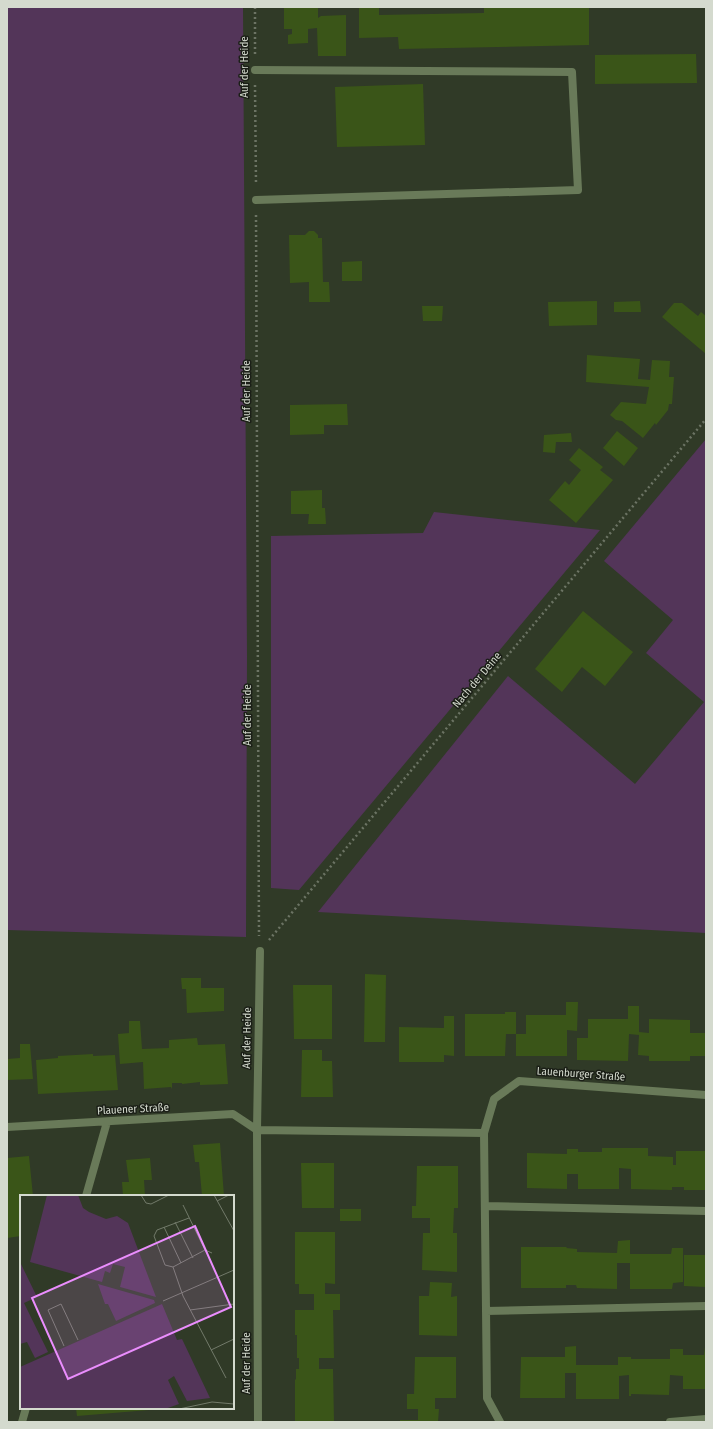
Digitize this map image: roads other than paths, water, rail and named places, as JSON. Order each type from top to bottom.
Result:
[{"type":"street","points":[[255,70],[572,72],[578,190],[256,200]]},
{"type":"street","name":"Auf der Heide","points":[[258,1422],[257,1130],[260,951]]},
{"type":"street","name":"Lauenburger Straße","points":[[500,1422],[487,1398],[484,1132],[494,1099],[519,1081],[706,1095]]},
{"type":"street","name":"Plauener Straße","points":[[7,1127],[233,1114],[257,1130]]},
{"type":"street","points":[[86,1195],[108,1122]]},
{"type":"street","points":[[257,1130],[484,1132]]},
{"type":"street","points":[[485,1206],[706,1211]]},
{"type":"street","points":[[486,1311],[706,1306]]},
{"type":"street","points":[[22,1422],[26,1409]]},
{"type":"street","points":[[670,1422],[706,1419]]}]
